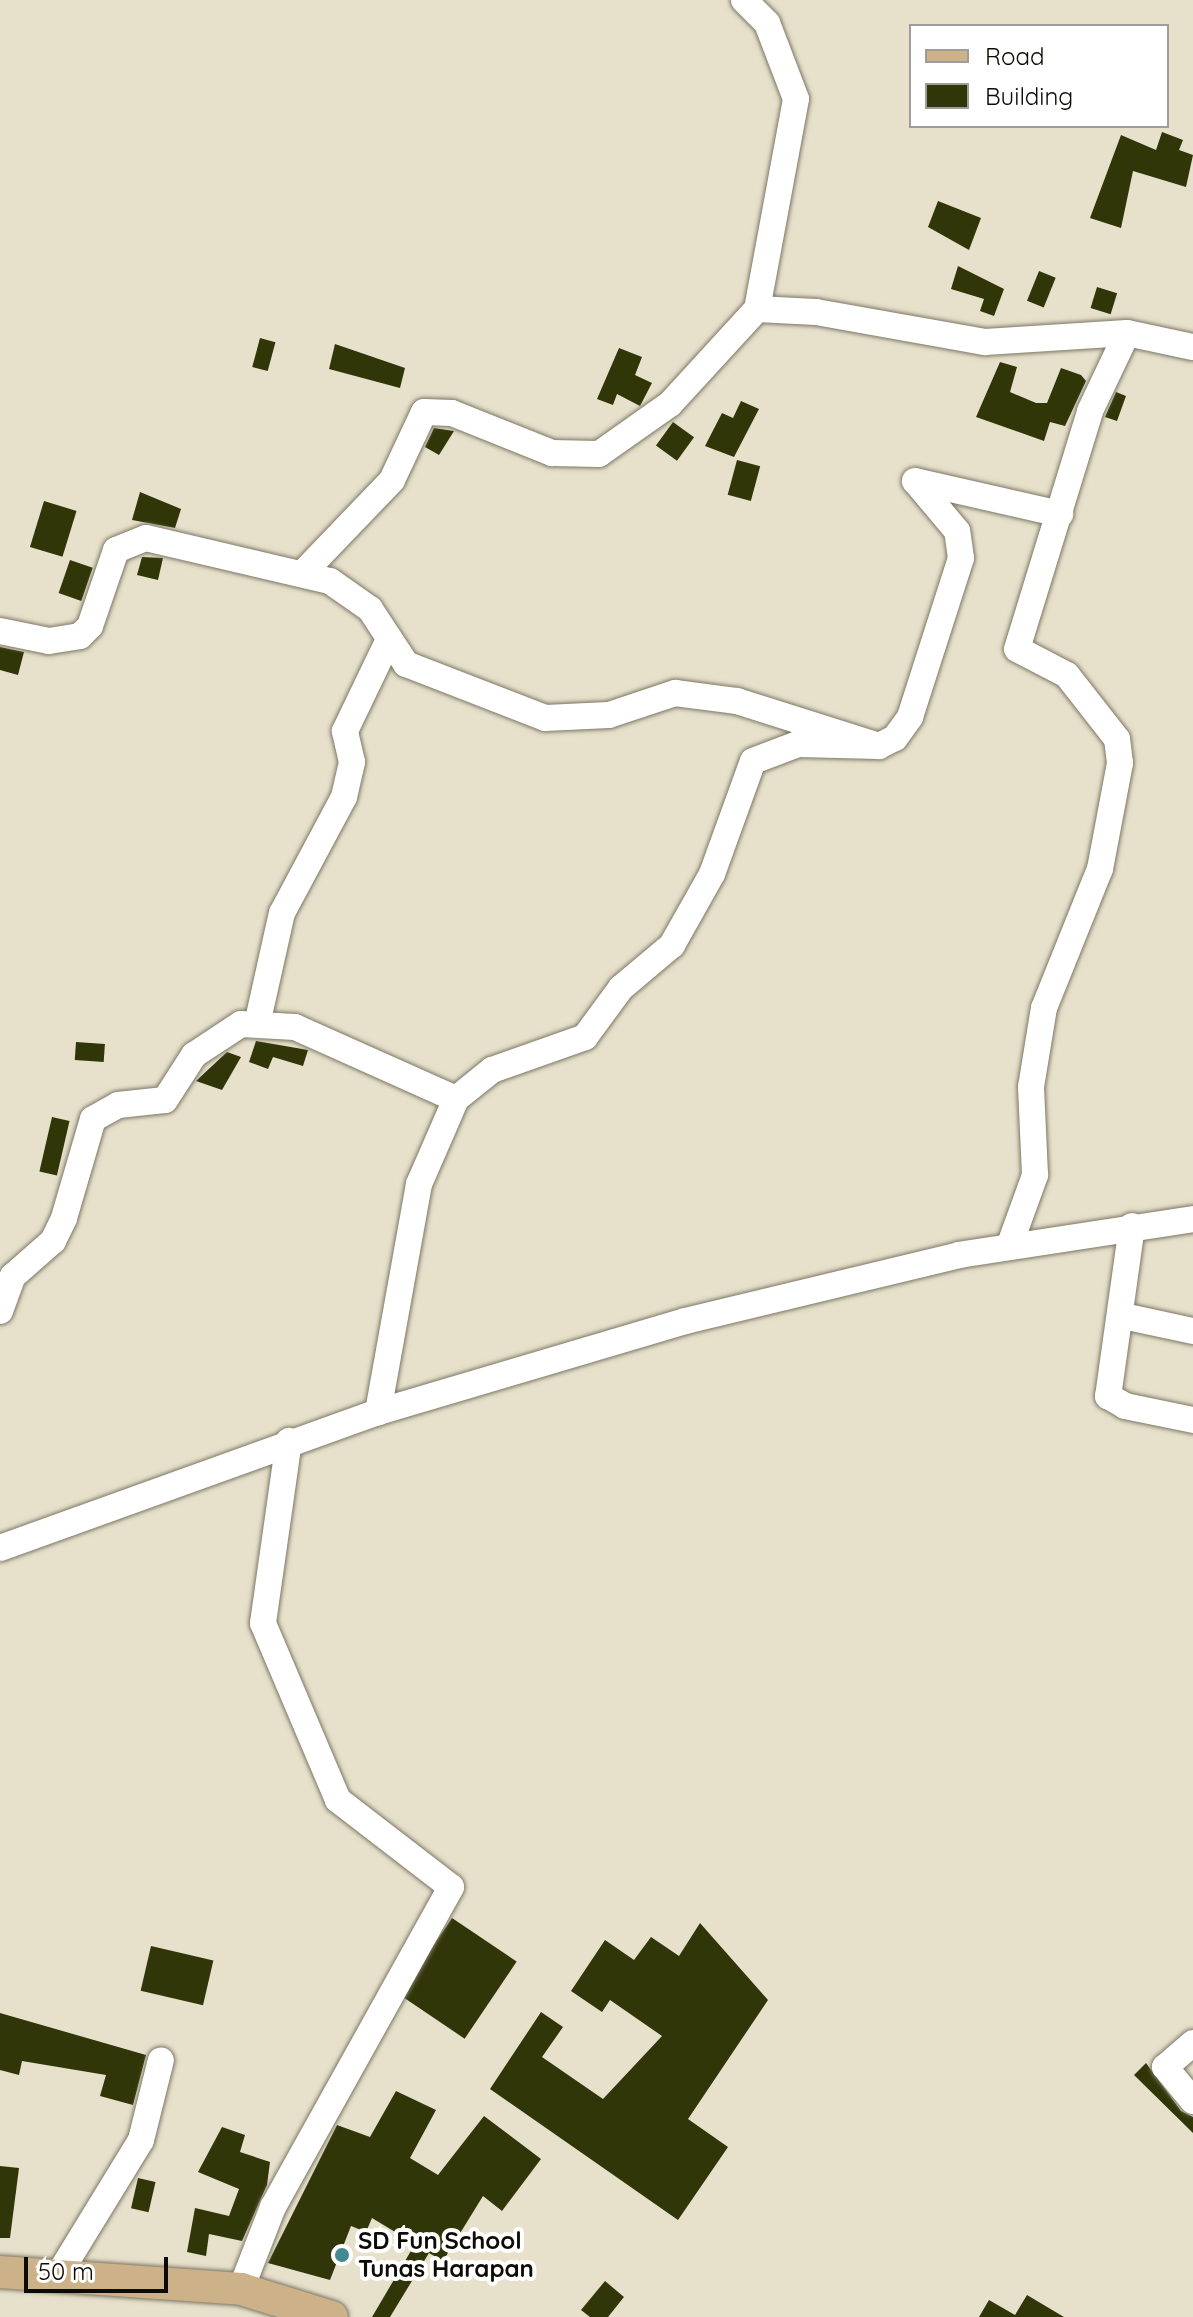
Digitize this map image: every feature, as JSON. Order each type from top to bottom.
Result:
[{"type":"main road","points":[[0,2272],[241,2289],[332,2317]]},
{"type":"street","points":[[302,574],[392,480],[424,412],[452,413],[552,453],[599,454],[670,404],[757,309],[796,99],[767,23],[744,0]]},
{"type":"street","points":[[757,309],[1014,344],[1127,333],[1193,347]]},
{"type":"street","points":[[1009,1247],[1035,1175],[1031,1087],[1044,1008],[1100,869],[1119,781],[1117,739],[1100,715],[1067,675],[1017,649],[1090,411],[1127,333]]},
{"type":"street","points":[[378,1412],[419,1184],[456,1099],[492,1070],[585,1037],[621,988],[672,945],[712,874],[745,774],[759,756],[798,744],[879,746],[910,717],[961,558],[957,531],[915,481],[1060,514]]},
{"type":"street","points":[[0,631],[49,641],[80,636],[90,626],[116,550],[146,538],[330,581],[370,609],[389,639],[418,671],[545,718],[609,715],[675,693],[737,701],[879,746]]},
{"type":"street","points":[[258,1020],[282,913],[344,797],[352,762],[345,731],[389,639]]},
{"type":"street","points":[[0,1311],[13,1276],[53,1241],[64,1218],[93,1119],[118,1105],[165,1100],[202,1048],[258,1020],[366,1054],[456,1099]]},
{"type":"street","points":[[0,1548],[289,1441],[378,1412],[756,1302],[1009,1247],[1193,1219]]},
{"type":"street","points":[[1132,1226],[1111,1402],[1193,1420]]},
{"type":"street","points":[[1123,1316],[1193,1331]]},
{"type":"street","points":[[241,2289],[273,2207],[451,1887],[338,1800],[263,1623],[289,1441]]},
{"type":"street","points":[[1193,2043],[1165,2067],[1193,2101]]},
{"type":"street","points":[[59,2274],[141,2140],[161,2060]]},
{"type":"building","points":[[1162,132],[1183,140],[1179,150],[1193,155],[1186,187],[1133,171],[1121,228],[1090,218],[1121,135],[1156,150]]},
{"type":"building","points":[[938,201],[981,218],[969,250],[928,227]]},
{"type":"building","points":[[958,266],[1004,289],[994,316],[980,311],[984,299],[951,289]]},
{"type":"building","points":[[1039,271],[1056,278],[1044,307],[1027,301]]},
{"type":"building","points":[[1097,287],[1117,293],[1111,314],[1091,308]]},
{"type":"building","points":[[260,338],[275,342],[268,371],[252,367]]},
{"type":"building","points":[[335,344],[405,368],[400,388],[329,369]]},
{"type":"building","points":[[619,348],[642,357],[635,375],[652,383],[640,406],[617,394],[613,405],[597,399]]},
{"type":"building","points":[[1000,362],[1017,367],[1010,392],[1036,403],[1047,403],[1061,368],[1081,375],[1086,381],[1065,426],[1050,422],[1044,441],[976,417]]},
{"type":"building","points":[[1116,392],[1126,396],[1117,421],[1105,417]]},
{"type":"building","points":[[741,401],[759,409],[734,457],[705,446],[722,413],[733,418]]},
{"type":"building","points":[[673,422],[694,437],[677,461],[656,445]]},
{"type":"building","points":[[434,428],[454,431],[439,455],[425,447]]},
{"type":"building","points":[[737,460],[760,466],[751,501],[728,495]]},
{"type":"building","points":[[140,492],[181,509],[175,528],[132,520]]},
{"type":"building","points":[[44,501],[77,511],[62,557],[30,547]]},
{"type":"building","points":[[142,557],[163,558],[158,580],[137,575]]},
{"type":"building","points":[[70,560],[93,568],[81,601],[59,593]]},
{"type":"building","points":[[0,647],[24,652],[18,675],[0,670]]},
{"type":"building","points":[[256,1041],[308,1050],[303,1066],[273,1057],[268,1069],[249,1062]]},
{"type":"building","points":[[76,1042],[105,1044],[104,1062],[75,1060]]},
{"type":"building","points":[[227,1052],[241,1057],[222,1090],[196,1081]]},
{"type":"building","points":[[52,1117],[70,1121],[57,1176],[39,1172]]},
{"type":"building","points":[[452,1918],[517,1962],[465,2039],[400,1995]]},
{"type":"building","points":[[700,1923],[768,2000],[688,2119],[728,2147],[678,2220],[490,2089],[541,2012],[563,2027],[542,2057],[603,2099],[662,2036],[610,2000],[602,2012],[571,1991],[605,1940],[634,1960],[651,1937],[679,1956]]},
{"type":"building","points":[[151,1946],[213,1960],[203,2005],[141,1991]]},
{"type":"building","points":[[0,2013],[146,2055],[133,2105],[100,2096],[106,2075],[22,2061],[19,2075],[0,2070]]},
{"type":"building","points":[[1146,2063],[1181,2111],[1193,2117],[1193,2133],[1134,2075]]},
{"type":"building","points":[[396,2091],[436,2110],[410,2158],[438,2175],[484,2116],[541,2159],[502,2211],[483,2196],[443,2261],[429,2253],[390,2317],[372,2317],[415,2244],[372,2218],[366,2232],[351,2226],[330,2280],[268,2263],[337,2125],[370,2137]]},
{"type":"building","points":[[222,2127],[245,2135],[240,2152],[270,2162],[267,2185],[242,2241],[209,2234],[206,2256],[187,2252],[195,2208],[229,2216],[239,2189],[198,2172]]},
{"type":"building","points":[[0,2166],[19,2168],[10,2238],[0,2238]]},
{"type":"building","points":[[138,2178],[156,2182],[149,2212],[131,2208]]},
{"type":"building","points":[[605,2281],[624,2297],[608,2317],[590,2317],[581,2310]]},
{"type":"building","points":[[1027,2295],[1064,2317],[979,2317],[989,2300],[1015,2315]]},
{"type":"place","name":"SD Fun School Tunas Harapan","points":[[342,2255]]}]
